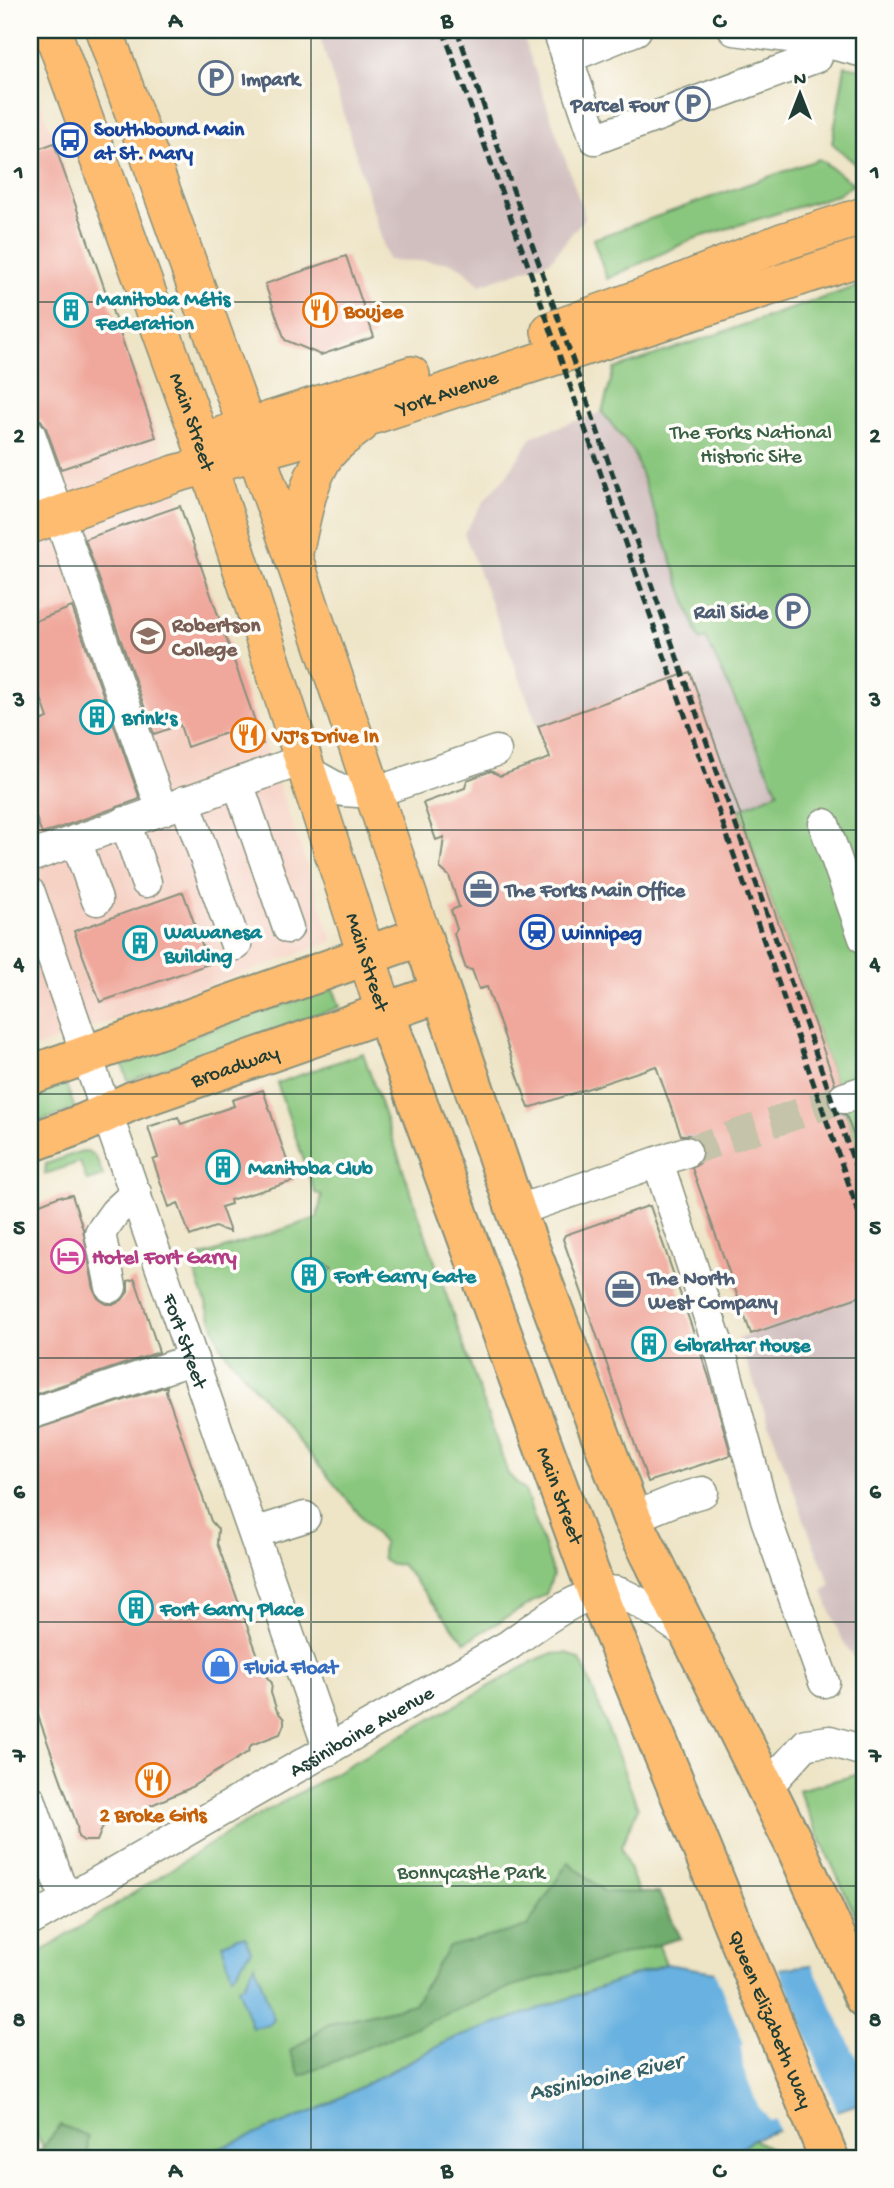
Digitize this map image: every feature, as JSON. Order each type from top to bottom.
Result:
[{"type":"highway","points":[[30,1075],[422,936],[516,1211],[632,1518],[797,1850],[864,1998]]},
{"type":"highway","name":"Broadway","points":[[30,1143],[132,1101],[440,993]]},
{"type":"highway","name":"Main Street","points":[[385,1013],[597,1593],[716,1881]]},
{"type":"highway","points":[[544,1448],[589,1499],[632,1518]]},
{"type":"highway","name":"Queen Elizabeth Way","points":[[716,1881],[830,2158]]},
{"type":"main road","name":"Main Street","points":[[52,30],[205,454],[385,1013]]},
{"type":"main road","points":[[104,30],[293,556],[422,936]]},
{"type":"main road","name":"York Avenue","points":[[37,522],[205,454],[590,318],[750,255],[864,216]]},
{"type":"main road","name":"York Avenue","points":[[250,439],[377,413],[864,256]]},
{"type":"main road","points":[[293,556],[311,485],[322,460],[344,437],[377,413]]},
{"type":"street","points":[[558,30],[595,139],[817,57],[819,36]]},
{"type":"street","points":[[567,58],[636,30]]},
{"type":"street","points":[[733,30],[819,36],[864,51]]},
{"type":"street","points":[[30,434],[37,522],[236,944]]},
{"type":"street","points":[[30,857],[238,783],[304,766],[343,790],[373,793],[496,751]]},
{"type":"street","points":[[238,783],[288,928]]},
{"type":"street","points":[[125,822],[146,882]]},
{"type":"street","points":[[824,824],[864,938]]},
{"type":"street","points":[[76,840],[97,900]]},
{"type":"street","name":"Fort Street","points":[[31,901],[38,945],[87,1055],[329,1750]]},
{"type":"street","points":[[516,1211],[686,1152]]},
{"type":"street","points":[[659,1162],[722,1357],[766,1518],[824,1682]]},
{"type":"street","points":[[111,1287],[100,1233],[115,1212],[136,1193]]},
{"type":"street","points":[[30,1414],[103,1400],[193,1359]]},
{"type":"street","points":[[632,1518],[703,1492]]},
{"type":"street","points":[[254,1534],[305,1517]]},
{"type":"street","points":[[597,1593],[618,1591],[691,1636]]},
{"type":"street","name":"Assiniboine Avenue","points":[[30,1921],[509,1645],[569,1603],[597,1593]]},
{"type":"street","points":[[766,1788],[806,1744],[830,1741],[864,1751]]},
{"type":"street","points":[[30,1799],[59,1883],[71,1897]]},
{"type":"shaded area","points":[[318,30],[521,30],[585,217],[550,261],[480,285],[465,270],[449,262],[388,260]]},
{"type":"shaded area","points":[[30,71],[333,941],[30,1050]]},
{"type":"shaded area","points":[[602,412],[633,451],[700,640],[706,638],[778,793],[739,811],[864,1165],[864,1674],[840,1636],[823,1591],[831,1585],[738,1339],[751,1334],[538,726],[464,533],[487,497],[507,475],[533,436]]},
{"type":"green space","points":[[845,66],[864,69],[864,172],[832,143]]},
{"type":"green space","points":[[819,159],[854,184],[837,195],[693,239],[607,279],[593,239]]},
{"type":"green space","name":"The Forks National Historic Site","points":[[864,284],[864,1165],[739,810],[778,792],[706,638],[700,641],[633,451],[602,412],[614,369]]},
{"type":"green space","points":[[333,988],[340,1007],[128,1081],[121,1060]]},
{"type":"green space","points":[[363,1053],[508,1474],[525,1491],[553,1576],[546,1594],[465,1642],[401,1564],[391,1565],[383,1560],[384,1544],[221,1347],[191,1260],[317,1218],[322,1195],[315,1193],[277,1083]]},
{"type":"green space","points":[[64,1079],[75,1109],[30,1125],[30,1091]]},
{"type":"green space","points":[[82,1151],[94,1155],[103,1176],[87,1181],[80,1162],[45,1174],[46,1164]]},
{"type":"green space","name":"Bonnycastle Park","points":[[567,1653],[580,1660],[586,1672],[638,1808],[621,1847],[666,1964],[448,2041],[319,2109],[196,2158],[50,2158],[30,2124],[30,1959],[231,1831],[538,1659],[550,1654]]},
{"type":"green space","points":[[856,1775],[864,1777],[864,1935],[798,1790]]},
{"type":"green space","points":[[568,1862],[605,1892],[659,1893],[681,1938],[513,1986],[300,2076],[290,2051],[329,2024],[414,2004],[448,1947],[527,1927]]},
{"type":"green space","points":[[61,2125],[88,2136],[87,2158],[30,2158],[30,2154],[38,2153]]},
{"type":"green space","points":[[753,2139],[788,2158],[668,2158],[695,2149],[730,2157]]},
{"type":"water","points":[[238,1937],[246,1937],[251,1951],[232,1976],[222,1944]]},
{"type":"water","name":"Assiniboine River","points":[[864,1958],[864,2102],[753,2139],[730,2157],[695,2149],[668,2158],[196,2158],[319,2109],[448,2041],[666,1964],[734,1975]]},
{"type":"water","points":[[255,1964],[274,2020],[269,2025],[252,2028],[238,1988],[244,1984]]},
{"type":"pier","points":[[864,1955],[864,2074],[811,1962]]},
{"type":"pier","points":[[778,1966],[838,2113],[780,2133],[775,2119],[770,2121],[758,2106],[743,2069],[741,2046],[744,2044],[713,1968],[734,1972]]},
{"type":"building","name":"Manitoba Métis Federation","points":[[54,143],[156,437],[61,469],[46,428],[41,420],[32,417],[30,411],[30,152]]},
{"type":"building","name":"Boujee","points":[[346,256],[374,337],[321,355],[285,340],[265,284]]},
{"type":"building","points":[[180,506],[263,744],[242,752],[234,730],[187,747],[180,725],[154,734],[85,539]]},
{"type":"building","points":[[72,607],[140,799],[42,834],[30,801],[30,725],[48,718],[30,667],[30,623]]},
{"type":"building","points":[[690,672],[835,1083],[827,1094],[828,1104],[833,1112],[846,1115],[864,1165],[864,1295],[751,1334],[692,1168],[700,1163],[703,1147],[697,1138],[681,1135],[656,1066],[529,1108],[487,987],[479,989],[472,970],[466,969],[454,934],[457,929],[451,910],[459,907],[449,876],[440,868],[444,837],[436,840],[423,803],[465,788],[467,780],[491,771],[500,776],[550,758],[538,726]]},
{"type":"building","name":"Wawanesa Building","points":[[183,892],[209,964],[100,1002],[74,931]]},
{"type":"building","name":"Manitoba Club","points":[[263,1090],[294,1181],[230,1200],[231,1204],[221,1207],[230,1232],[215,1227],[190,1236],[178,1203],[169,1207],[153,1160],[158,1158],[148,1127],[178,1117],[181,1124],[234,1106],[232,1100]]},
{"type":"building","points":[[72,1195],[83,1229],[94,1290],[98,1298],[106,1304],[115,1304],[128,1292],[128,1281],[135,1279],[159,1352],[30,1396],[30,1208],[60,1196]]},
{"type":"building","name":"Gibraltar House","points":[[648,1206],[709,1377],[731,1455],[648,1482],[563,1239],[565,1235]]},
{"type":"building","name":"Fort Garry Gate","points":[[309,1260],[326,1270],[305,1288],[297,1271]]},
{"type":"building","name":"Fort Garry Place","points":[[167,1386],[166,1391],[211,1521],[218,1529],[217,1543],[265,1675],[272,1683],[271,1693],[284,1724],[280,1734],[251,1745],[248,1752],[188,1789],[149,1806],[146,1811],[103,1826],[97,1841],[84,1841],[78,1837],[77,1825],[30,1693],[30,1431]]},
{"type":"tunnel","points":[[686,1152],[844,1098]]},
{"type":"railway","points":[[443,30],[529,268],[864,1228]]},
{"type":"railway","points":[[457,30],[864,1191]]},
{"type":"place","name":"Impark","points":[[216,78]]},
{"type":"place","name":"Parcel Four","points":[[693,104]]},
{"type":"place","name":"Southbound Main at St. Mary","points":[[70,140]]},
{"type":"place","name":"Manitoba Métis Federation","points":[[71,310]]},
{"type":"place","name":"Boujee","points":[[320,310]]},
{"type":"place","name":"Rail Side","points":[[793,611]]},
{"type":"place","name":"Robertson College","points":[[148,636]]},
{"type":"place","name":"Brink's","points":[[97,717]]},
{"type":"place","name":"VJ's Drive In","points":[[248,735]]},
{"type":"place","name":"The Forks Main Office","points":[[481,889]]},
{"type":"place","name":"Winnipeg","points":[[537,932]]},
{"type":"place","name":"Wawanesa Building","points":[[140,943]]},
{"type":"place","name":"Manitoba Club","points":[[223,1167]]},
{"type":"place","name":"Hotel Fort Garry","points":[[68,1256]]},
{"type":"place","name":"Fort Garry Gate","points":[[309,1275]]},
{"type":"place","name":"The North West Company","points":[[623,1289]]},
{"type":"place","name":"Gibraltar House","points":[[649,1344]]},
{"type":"place","name":"Fort Garry Place","points":[[136,1608]]},
{"type":"place","name":"Fluid Float","points":[[220,1666]]},
{"type":"place","name":"2 Broke Girls","points":[[153,1780]]}]
